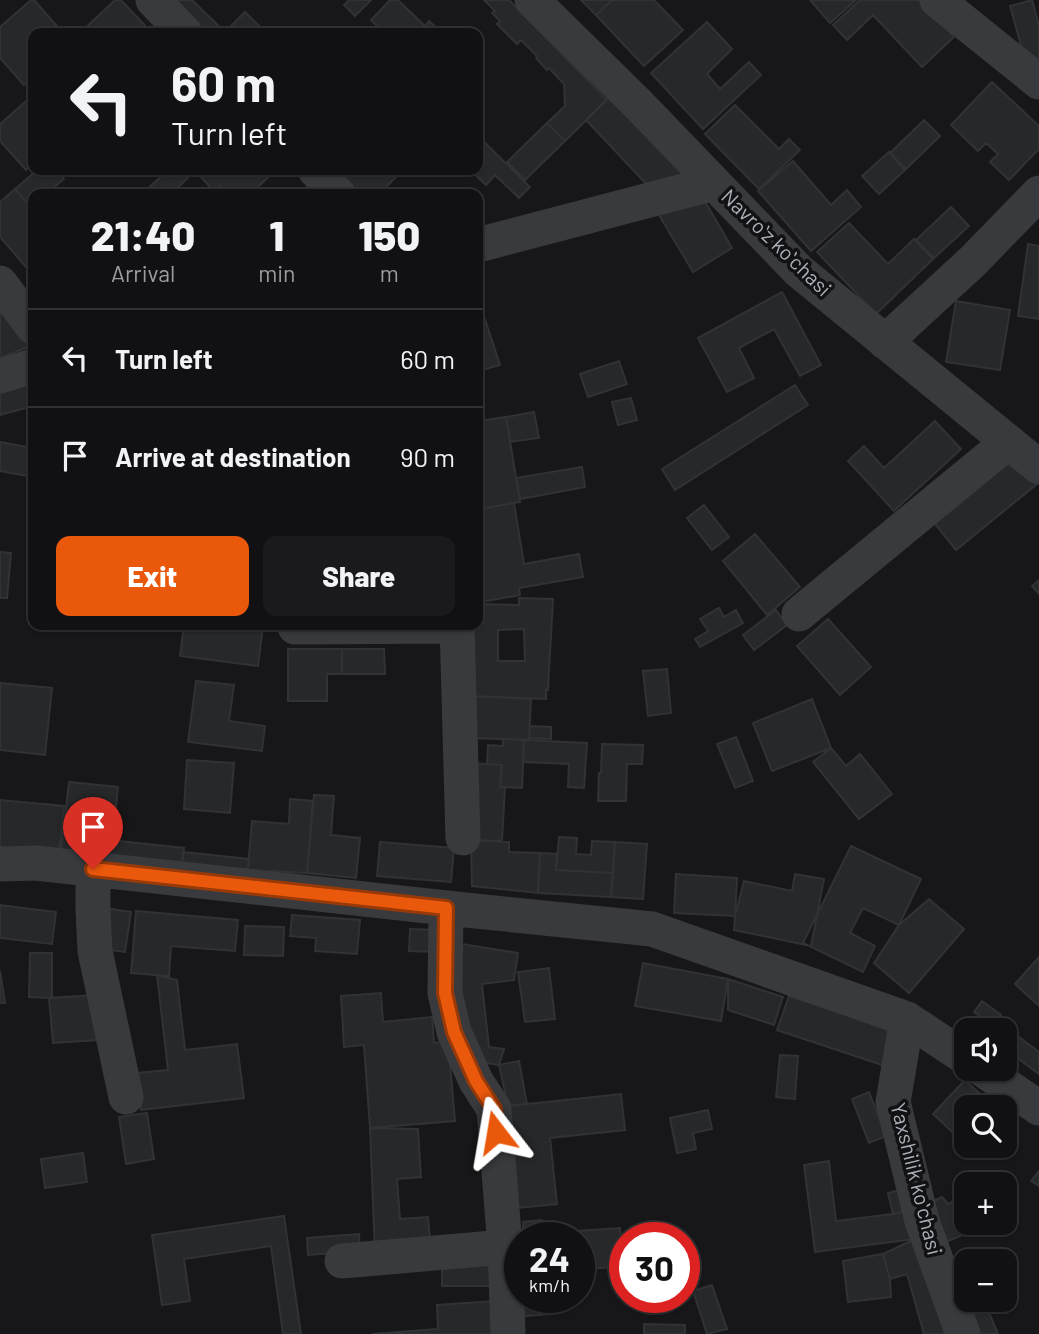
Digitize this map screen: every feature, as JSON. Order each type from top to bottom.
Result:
[{"type":"street","points":[[153,0],[179,28]]},
{"type":"street","name":"Navroʻz koʻchasi","points":[[532,0],[636,102],[799,271],[1039,467]]},
{"type":"street","points":[[937,0],[1039,82]]},
{"type":"street","points":[[320,175],[333,189]]},
{"type":"street","points":[[483,244],[714,183]]},
{"type":"street","points":[[885,342],[973,261],[1039,193]]},
{"type":"street","points":[[0,284],[28,320]]},
{"type":"street","points":[[0,376],[28,368]]},
{"type":"street","points":[[799,614],[1007,442]]},
{"type":"street","points":[[457,630],[463,838]]},
{"type":"street","points":[[0,863],[36,863],[652,929],[906,1020],[954,1050]]},
{"type":"street","points":[[93,869],[95,951],[126,1097]]},
{"type":"street","points":[[446,908],[445,993],[454,1032],[476,1081],[494,1109],[504,1234]]},
{"type":"street","name":"Yaxshilik koʻchasi","points":[[906,1020],[893,1102],[922,1222],[963,1334]]},
{"type":"street","points":[[1000,1081],[1039,1108]]},
{"type":"street","points":[[342,1261],[504,1247]]},
{"type":"street","points":[[508,1313],[509,1334]]},
{"type":"building","points":[[34,0],[59,28],[28,28],[28,81],[24,85],[0,58],[0,27]]},
{"type":"building","points":[[115,0],[121,0],[147,28],[85,28]]},
{"type":"building","points":[[164,0],[192,0],[221,28],[193,28]]},
{"type":"building","points":[[349,0],[371,0],[355,16],[344,5]]},
{"type":"building","points":[[390,0],[398,0],[425,26],[429,21],[437,28],[379,28],[371,20]]},
{"type":"building","points":[[484,0],[509,0],[607,100],[565,141],[547,123],[565,106],[564,84],[549,68],[547,70],[521,40],[517,44],[497,24],[500,21],[492,13],[495,11]]},
{"type":"building","points":[[581,0],[612,0],[596,15]]},
{"type":"building","points":[[612,0],[654,0],[683,30],[644,66],[596,15]]},
{"type":"building","points":[[810,0],[856,0],[830,23]]},
{"type":"building","points":[[860,0],[919,0],[954,37],[922,67],[873,15],[847,40],[833,25]]},
{"type":"building","points":[[1032,0],[1039,25],[1039,59],[1026,63],[1010,6]]},
{"type":"building","points":[[245,12],[261,28],[229,28]]},
{"type":"building","points":[[707,22],[732,49],[707,74],[720,89],[749,62],[761,75],[703,129],[651,73]]},
{"type":"building","points":[[992,82],[1039,126],[1039,149],[1009,180],[990,162],[998,154],[986,143],[978,151],[951,125]]},
{"type":"building","points":[[610,96],[689,174],[652,190],[586,120]]},
{"type":"building","points":[[28,99],[26,170],[0,141],[0,124]]},
{"type":"building","points":[[735,105],[779,149],[789,139],[800,150],[759,189],[705,134]]},
{"type":"building","points":[[924,120],[940,136],[906,169],[890,153]]},
{"type":"building","points":[[547,123],[565,141],[525,180],[507,162]]},
{"type":"building","points":[[483,141],[530,187],[519,198],[495,175],[486,185],[475,175],[483,175]]},
{"type":"building","points":[[889,152],[905,170],[879,194],[862,176]]},
{"type":"building","points":[[793,161],[831,205],[847,190],[861,207],[811,251],[758,191]]},
{"type":"building","points":[[31,175],[60,175],[64,179],[52,189],[28,189],[28,204],[15,189]]},
{"type":"building","points":[[163,175],[191,175],[176,189],[147,189]]},
{"type":"building","points":[[199,175],[271,175],[255,189],[224,189],[221,186],[212,189]]},
{"type":"building","points":[[340,175],[398,175],[384,189],[355,189]]},
{"type":"building","points":[[15,189],[28,204],[28,269],[0,237],[0,202]]},
{"type":"building","points":[[699,191],[732,248],[693,272],[659,215]]},
{"type":"building","points":[[951,207],[969,226],[934,258],[916,240]]},
{"type":"building","points":[[849,223],[888,264],[914,239],[933,259],[876,314],[817,252]]},
{"type":"building","points":[[1028,244],[1039,246],[1039,319],[1018,316]]},
{"type":"building","points":[[782,292],[821,365],[800,376],[774,329],[739,348],[754,378],[727,392],[698,338]]},
{"type":"building","points":[[956,301],[1010,310],[1000,370],[946,362]]},
{"type":"building","points":[[0,305],[28,339],[28,347],[0,358]]},
{"type":"building","points":[[483,313],[500,365],[483,370]]},
{"type":"building","points":[[619,361],[627,384],[588,397],[580,374]]},
{"type":"building","points":[[28,378],[28,407],[0,415],[0,386]]},
{"type":"building","points":[[795,385],[808,405],[675,490],[662,469]]},
{"type":"building","points":[[631,398],[637,420],[618,425],[612,402]]},
{"type":"building","points":[[534,412],[539,438],[510,442],[506,417]]},
{"type":"building","points":[[506,417],[520,502],[485,508],[483,420]]},
{"type":"building","points":[[935,421],[961,449],[894,511],[848,461],[864,446],[884,468]]},
{"type":"building","points":[[0,442],[28,447],[28,476],[0,471]]},
{"type":"building","points":[[1007,448],[1037,484],[956,550],[927,514]]},
{"type":"building","points":[[582,467],[585,487],[520,499],[516,478]]},
{"type":"building","points":[[514,503],[524,564],[579,554],[583,577],[519,588],[520,595],[483,602],[483,508]]},
{"type":"building","points":[[704,505],[729,537],[712,550],[687,518]]},
{"type":"building","points":[[755,534],[800,587],[767,615],[723,561]]},
{"type":"building","points":[[0,552],[11,553],[7,598],[0,598]]},
{"type":"building","points":[[1039,580],[1039,594],[1032,586]]},
{"type":"building","points":[[519,598],[553,599],[546,699],[470,696],[474,630],[483,630],[483,604],[519,605]],"holes":[[[524,629],[525,661],[498,661],[498,630]]]},
{"type":"building","points":[[719,608],[724,617],[736,610],[743,623],[700,647],[695,639],[708,631],[700,619]]},
{"type":"building","points":[[776,610],[787,625],[754,650],[743,635]]},
{"type":"building","points":[[828,619],[871,667],[840,695],[797,646]]},
{"type":"building","points":[[183,630],[262,630],[258,666],[180,656]]},
{"type":"building","points":[[288,649],[342,649],[342,674],[327,674],[327,701],[288,701]]},
{"type":"building","points":[[342,649],[384,649],[385,674],[342,674]]},
{"type":"building","points":[[667,669],[671,713],[648,716],[643,671]]},
{"type":"building","points":[[196,681],[234,685],[229,721],[265,726],[262,751],[188,742]]},
{"type":"building","points":[[0,683],[52,688],[45,755],[0,750]]},
{"type":"building","points":[[470,696],[531,699],[529,740],[469,738]]},
{"type":"building","points":[[812,699],[831,748],[772,771],[753,723]]},
{"type":"building","points":[[530,726],[551,727],[551,739],[529,738]]},
{"type":"building","points":[[736,737],[753,781],[735,788],[717,744]]},
{"type":"building","points":[[503,739],[524,740],[522,788],[500,787],[502,765],[487,764],[488,745],[503,746]]},
{"type":"building","points":[[524,740],[587,743],[584,788],[568,787],[569,764],[523,762]]},
{"type":"building","points":[[602,744],[643,745],[642,764],[627,764],[626,801],[598,801]]},
{"type":"building","points":[[831,748],[846,766],[860,754],[892,794],[859,819],[813,762]]},
{"type":"building","points":[[187,760],[234,763],[230,813],[184,809]]},
{"type":"building","points":[[471,763],[502,765],[500,787],[505,787],[502,841],[471,840]]},
{"type":"building","points":[[69,782],[118,787],[113,838],[63,834]]},
{"type":"building","points":[[314,795],[334,796],[331,835],[360,838],[356,878],[307,873]]},
{"type":"building","points":[[290,799],[313,801],[307,873],[272,871],[271,880],[247,878],[252,821],[289,824]]},
{"type":"building","points":[[0,800],[64,806],[59,853],[0,847]]},
{"type":"building","points":[[63,835],[184,848],[181,874],[60,861]]},
{"type":"building","points":[[559,837],[577,838],[576,854],[591,855],[592,841],[615,842],[613,873],[556,870]]},
{"type":"building","points":[[471,840],[509,842],[509,852],[540,853],[538,893],[472,886]]},
{"type":"building","points":[[380,842],[454,848],[451,882],[377,876]]},
{"type":"building","points":[[615,842],[647,844],[643,899],[611,897]]},
{"type":"building","points":[[851,846],[921,879],[899,925],[863,908],[850,933],[875,946],[863,972],[803,943]]},
{"type":"building","points":[[183,852],[249,859],[247,878],[181,874]]},
{"type":"building","points":[[540,853],[557,854],[556,870],[613,873],[611,897],[538,893]]},
{"type":"building","points":[[676,874],[737,878],[735,916],[674,913]]},
{"type":"building","points":[[795,874],[824,879],[811,946],[734,930],[744,881],[792,891]]},
{"type":"building","points":[[929,899],[964,929],[909,993],[874,963],[899,925]]},
{"type":"building","points":[[0,905],[56,912],[52,944],[0,938]]},
{"type":"building","points":[[106,908],[131,912],[125,952],[101,949]]},
{"type":"building","points":[[136,911],[238,920],[235,951],[171,946],[169,976],[131,973]]},
{"type":"building","points":[[292,915],[360,920],[357,954],[315,951],[316,938],[290,936]]},
{"type":"building","points":[[245,926],[284,927],[283,956],[244,955]]},
{"type":"building","points":[[410,929],[436,930],[435,952],[409,951]]},
{"type":"building","points":[[456,943],[518,953],[514,980],[482,984],[489,1047],[504,1049],[499,1065],[475,1061],[452,963]]},
{"type":"building","points":[[30,953],[52,953],[52,998],[29,997]]},
{"type":"building","points":[[1039,957],[1039,1006],[1015,984]]},
{"type":"building","points":[[643,963],[728,979],[721,1021],[635,1006]]},
{"type":"building","points":[[549,968],[555,1019],[525,1022],[518,972]]},
{"type":"building","points":[[0,971],[5,1003],[0,1003]]},
{"type":"building","points":[[157,975],[177,980],[185,1050],[237,1044],[244,1098],[141,1110],[137,1073],[168,1070]]},
{"type":"building","points":[[728,979],[783,997],[774,1025],[728,1010]]},
{"type":"building","points":[[381,993],[383,1022],[432,1017],[434,1043],[448,1041],[455,1121],[370,1128],[364,1045],[344,1047],[341,996]]},
{"type":"building","points":[[95,995],[98,1040],[53,1043],[49,998]]},
{"type":"building","points":[[789,996],[893,1031],[882,1065],[777,1030]]},
{"type":"building","points":[[982,1001],[1001,1015],[999,1018],[982,1018],[974,1012]]},
{"type":"building","points":[[1019,1037],[1039,1052],[1039,1074],[1017,1058]]},
{"type":"building","points":[[780,1055],[798,1056],[795,1099],[776,1097]]},
{"type":"building","points":[[519,1061],[527,1104],[508,1106],[499,1065]]},
{"type":"building","points":[[964,1081],[981,1095],[954,1095],[954,1134],[933,1114]]},
{"type":"building","points":[[869,1092],[886,1136],[869,1143],[852,1099]]},
{"type":"building","points":[[621,1094],[625,1130],[550,1138],[557,1204],[518,1208],[508,1106]]},
{"type":"building","points":[[708,1110],[712,1129],[693,1133],[696,1149],[677,1153],[670,1118]]},
{"type":"building","points":[[147,1113],[154,1159],[126,1164],[119,1117]]},
{"type":"building","points":[[370,1128],[418,1129],[421,1177],[397,1179],[400,1219],[428,1217],[431,1249],[375,1253]]},
{"type":"building","points":[[83,1153],[87,1182],[45,1188],[41,1159]]},
{"type":"building","points":[[829,1161],[836,1221],[910,1210],[915,1239],[815,1252],[804,1165]]},
{"type":"building","points":[[1039,1171],[1039,1186],[1031,1181]]},
{"type":"building","points":[[904,1189],[910,1210],[893,1214],[888,1193]]},
{"type":"building","points":[[942,1197],[948,1204],[954,1201],[954,1235],[962,1235],[944,1243],[927,1204]]},
{"type":"building","points":[[284,1216],[301,1334],[283,1334],[271,1246],[184,1259],[190,1301],[162,1305],[152,1235]]},
{"type":"building","points":[[609,1229],[609,1268],[595,1268],[595,1230]]},
{"type":"building","points":[[359,1234],[360,1251],[308,1255],[307,1238]]},
{"type":"building","points":[[915,1239],[946,1334],[924,1334],[907,1274],[890,1279],[883,1254]]},
{"type":"building","points":[[883,1254],[890,1279],[891,1297],[848,1302],[843,1261]]},
{"type":"building","points":[[442,1262],[489,1262],[490,1286],[442,1286]]},
{"type":"building","points":[[712,1285],[727,1329],[707,1334],[700,1312],[700,1289]]},
{"type":"building","points":[[495,1301],[497,1334],[372,1334],[438,1329],[437,1305]]},
{"type":"building","points":[[977,1312],[989,1312],[998,1334],[971,1334],[965,1317]]},
{"type":"building","points":[[516,1313],[551,1313],[551,1314],[515,1317]]},
{"type":"building","points":[[644,1324],[685,1325],[685,1334],[644,1334]]},
{"type":"route","points":[[93,869],[446,908],[445,993],[454,1032],[476,1081],[494,1109],[496,1132]]}]
